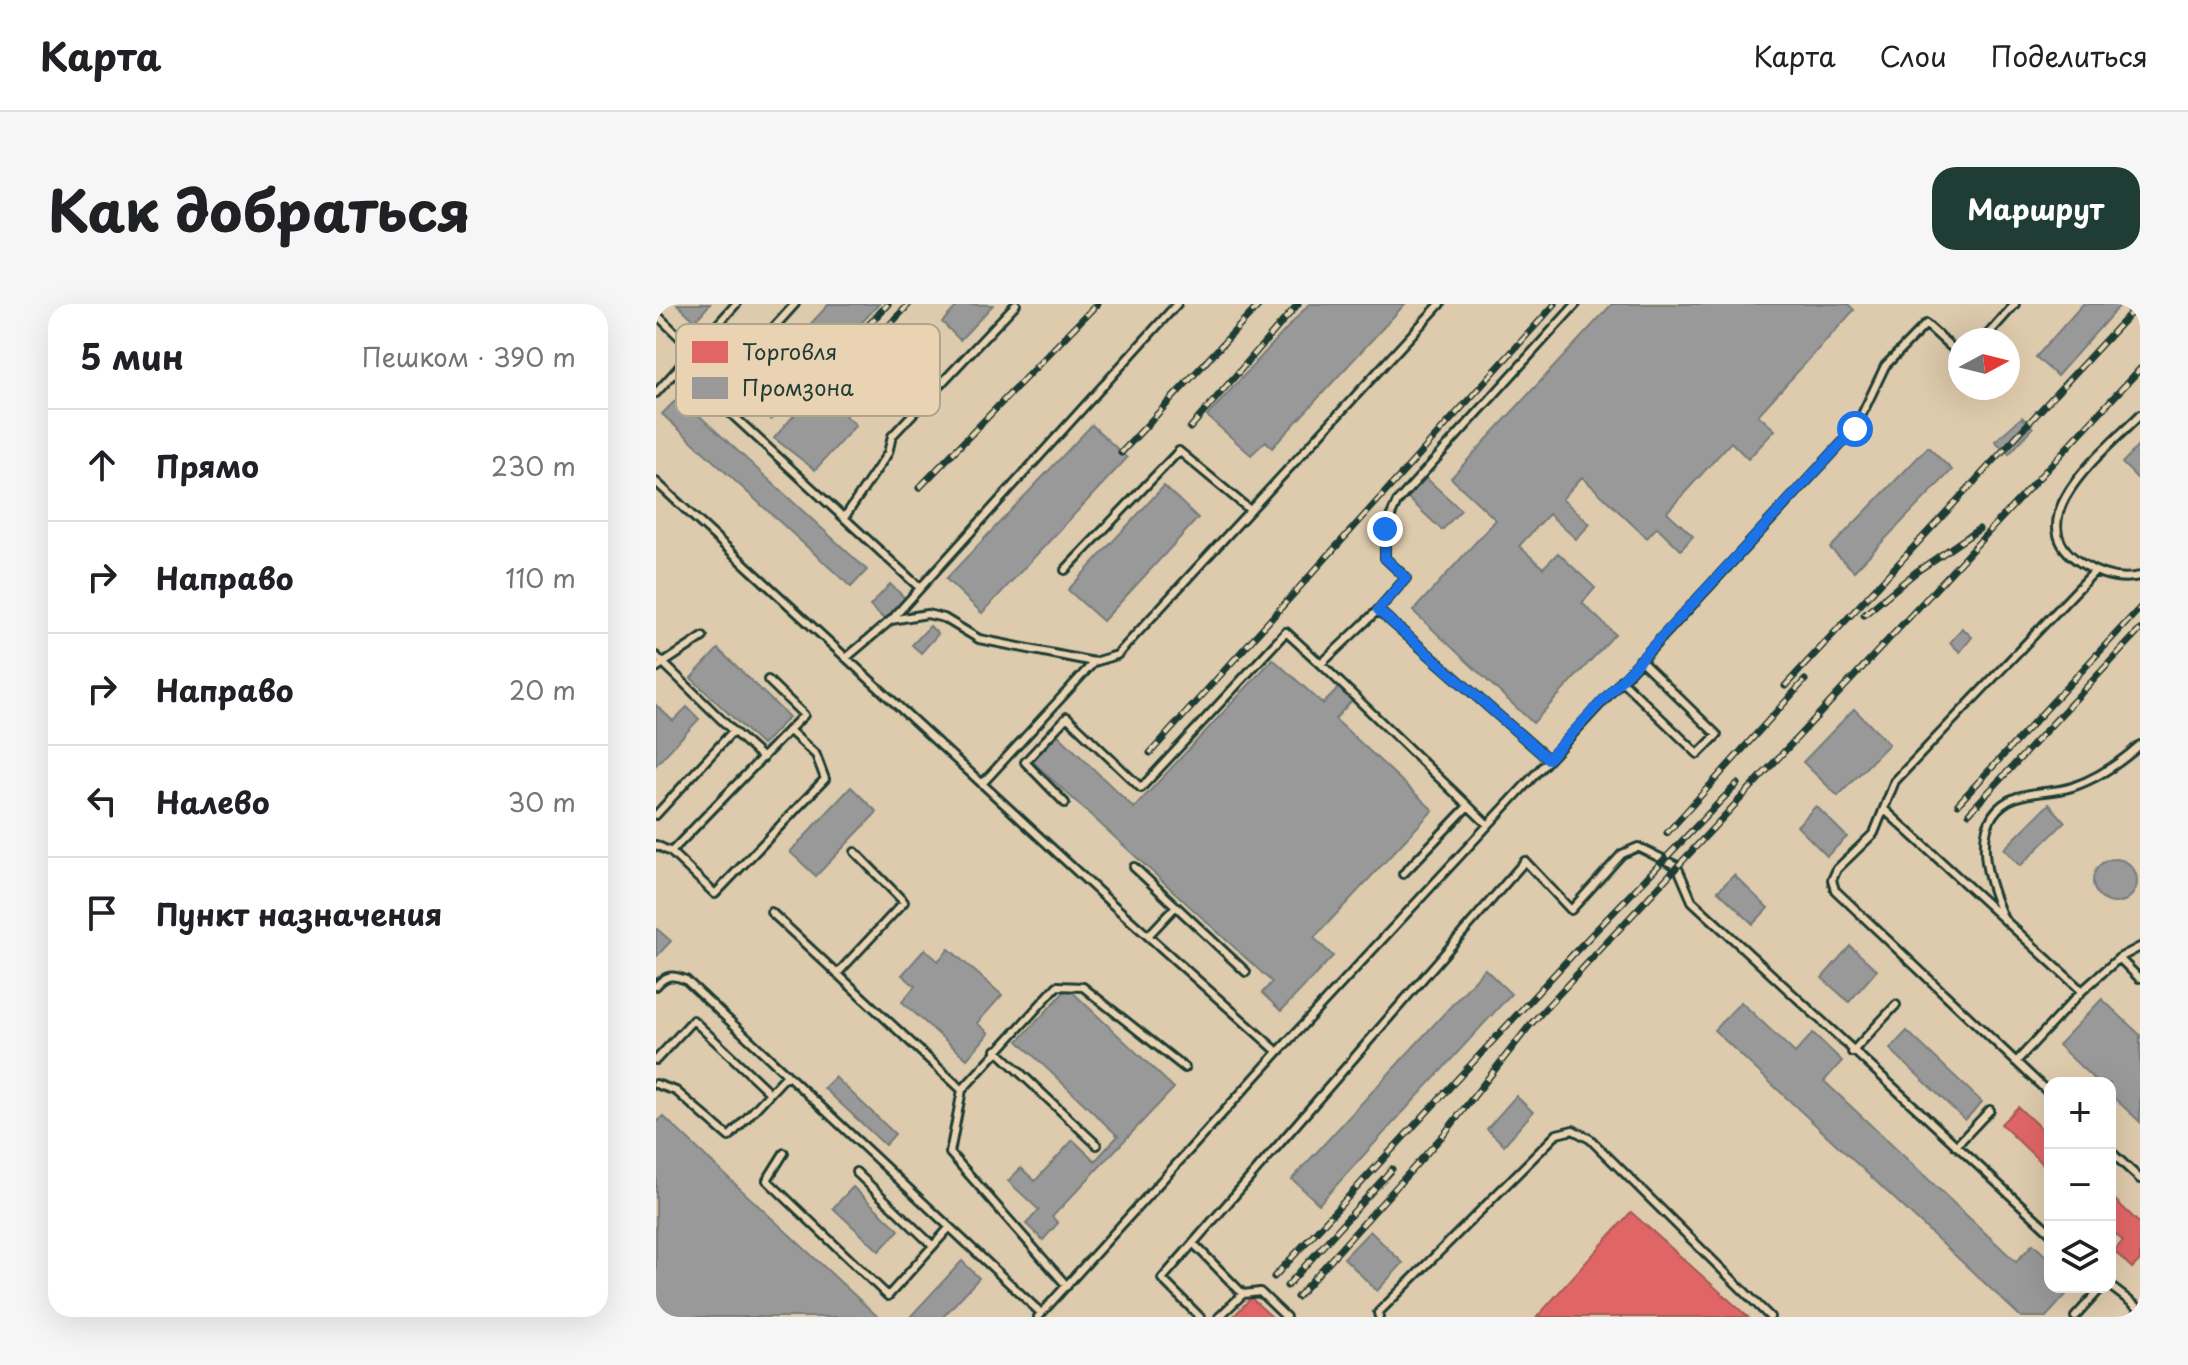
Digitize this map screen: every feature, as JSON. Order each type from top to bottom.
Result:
[{"type":"lane","points":[[718,324],[736,304]]},
{"type":"lane","points":[[777,324],[795,304]]},
{"type":"lane","points":[[940,385],[1016,304]]},
{"type":"lane","points":[[846,658],[891,620],[1177,304]]},
{"type":"lane","points":[[891,620],[927,614],[944,618],[979,639],[1094,662],[1117,655],[1440,304]]},
{"type":"lane","points":[[1321,664],[1378,610],[1406,578],[1385,558],[1385,529],[1397,502],[1576,304]]},
{"type":"lane","points":[[1994,328],[2015,304]]},
{"type":"lane","points":[[656,314],[676,333]]},
{"type":"lane","points":[[656,986],[664,977],[675,975],[686,980],[1039,1315],[1487,824],[1855,429],[1885,366],[1926,324],[1948,344]]},
{"type":"lane","points":[[656,393],[676,371]]},
{"type":"lane","points":[[2140,415],[2071,485],[2060,501],[2058,528],[2061,541],[2074,559],[2094,572],[2116,578],[2140,576]]},
{"type":"lane","points":[[734,416],[920,588]]},
{"type":"lane","points":[[844,518],[888,453],[892,436],[911,416]]},
{"type":"lane","points":[[1065,570],[1179,451],[1250,510]]},
{"type":"lane","points":[[656,482],[1278,1052]]},
{"type":"lane","points":[[2044,1088],[1835,890],[1832,880],[1837,869],[1874,833],[1886,811],[1895,781],[2094,572]]},
{"type":"lane","points":[[1378,610],[1548,759]]},
{"type":"lane","points":[[1065,803],[1025,762],[1067,717],[1141,788],[1286,632],[1487,824]]},
{"type":"lane","points":[[703,637],[658,662],[763,758]]},
{"type":"lane","points":[[1621,680],[1698,754],[1717,735],[1640,660]]},
{"type":"lane","points":[[982,784],[1094,662]]},
{"type":"lane","points":[[671,852],[804,715],[768,680]]},
{"type":"lane","points":[[656,845],[671,852],[715,894],[825,779],[816,755],[789,730]]},
{"type":"lane","points":[[656,815],[733,731]]},
{"type":"lane","points":[[2004,920],[1986,868],[1984,848],[1985,830],[1995,816],[2017,797],[2076,786],[2126,758],[2140,745]]},
{"type":"lane","points":[[1403,874],[1468,806]]},
{"type":"lane","points":[[1886,811],[2082,991]]},
{"type":"lane","points":[[1200,1317],[1162,1279],[1525,861],[1571,910],[1630,849],[1638,847],[1677,866],[1692,901],[2044,1227]]},
{"type":"lane","points":[[837,974],[904,902],[855,852]]},
{"type":"lane","points":[[1134,867],[1246,972]]},
{"type":"lane","points":[[1148,936],[1176,906]]},
{"type":"lane","points":[[771,912],[962,1090]]},
{"type":"lane","points":[[2016,1062],[2082,991],[2119,958],[2140,947]]},
{"type":"lane","points":[[2119,958],[2139,978]]},
{"type":"lane","points":[[1067,1286],[950,1153],[962,1090],[1057,986],[1083,987],[1185,1068]]},
{"type":"lane","points":[[1852,1052],[1896,1005]]},
{"type":"lane","points":[[656,1060],[693,1020],[770,1093]]},
{"type":"lane","points":[[996,1050],[1097,1145]]},
{"type":"lane","points":[[656,1084],[676,1091],[729,1137],[787,1075]]},
{"type":"lane","points":[[1956,1146],[1990,1110]]},
{"type":"lane","points":[[1379,1317],[1378,1313],[1557,1134],[1573,1130],[1590,1139],[1770,1317]]},
{"type":"lane","points":[[784,1153],[767,1180],[888,1296],[949,1228]]},
{"type":"lane","points":[[2116,1157],[2140,1179]]},
{"type":"lane","points":[[856,1172],[933,1246]]},
{"type":"lane","points":[[1194,1244],[1243,1294]]},
{"type":"lane","points":[[2116,1291],[2140,1309]]},
{"type":"lane","points":[[1219,1317],[1243,1294],[1260,1292],[1286,1317]]},
{"type":"lane","points":[[2075,1317],[2097,1293]]},
{"type":"building: Торговля","points":[[2018,1107],[2044,1131],[2044,1165],[2001,1124]]},
{"type":"building: Торговля","points":[[2116,1201],[2140,1224],[2140,1260],[2132,1268],[2116,1253],[2123,1241],[2116,1235]]},
{"type":"building: Торговля","points":[[1631,1212],[1748,1317],[1537,1317]]},
{"type":"building: Торговля","points":[[1251,1298],[1272,1317],[1233,1317]]},
{"type":"building: Промзона","points":[[677,304],[710,304],[695,321]]},
{"type":"building: Промзона","points":[[829,304],[879,304],[860,324],[811,324]]},
{"type":"building: Промзона","points":[[959,304],[993,305],[960,340],[942,322]]},
{"type":"building: Промзона","points":[[1309,304],[1405,304],[1272,448],[1266,441],[1251,455],[1207,416]]},
{"type":"building: Промзона","points":[[1612,304],[1848,304],[1854,310],[1758,415],[1775,430],[1748,459],[1731,442],[1667,512],[1693,536],[1681,550],[1657,527],[1647,538],[1582,477],[1562,499],[1590,524],[1576,539],[1549,514],[1519,546],[1543,568],[1558,553],[1595,588],[1582,603],[1615,634],[1533,723],[1413,611],[1496,520],[1451,478]]},
{"type":"building: Промзона","points":[[2083,304],[2121,304],[2057,376],[2036,357]]},
{"type":"building: Промзона","points":[[676,400],[676,416],[700,416],[867,570],[851,587],[662,414]]},
{"type":"building: Промзона","points":[[793,416],[846,416],[856,425],[815,470],[774,438]]},
{"type":"building: Промзона","points":[[2022,417],[2033,428],[2009,454],[1995,441]]},
{"type":"building: Промзона","points":[[1092,425],[1127,458],[982,613],[946,579]]},
{"type":"building: Промзона","points":[[2140,444],[2140,481],[2122,463]]},
{"type":"building: Промзона","points":[[1928,447],[1952,470],[1854,571],[1830,548]]},
{"type":"building: Промзона","points":[[1426,478],[1461,510],[1442,530],[1408,498]]},
{"type":"building: Промзона","points":[[1164,486],[1198,518],[1103,621],[1068,590]]},
{"type":"building: Промзона","points":[[890,584],[905,598],[885,620],[870,606]]},
{"type":"building: Промзона","points":[[930,626],[938,634],[921,653],[912,645]]},
{"type":"building: Промзона","points":[[1962,628],[1972,637],[1960,652],[1950,643]]},
{"type":"building: Промзона","points":[[718,649],[789,717],[762,745],[691,678]]},
{"type":"building: Промзона","points":[[1273,659],[1323,704],[1340,687],[1353,699],[1335,719],[1433,810],[1314,938],[1333,956],[1281,1011],[1262,993],[1272,982],[1032,761],[1058,735],[1134,808]]},
{"type":"building: Промзона","points":[[656,705],[673,721],[687,707],[699,719],[656,765]]},
{"type":"building: Промзона","points":[[1854,709],[1889,744],[1838,796],[1803,762]]},
{"type":"building: Промзона","points":[[851,787],[877,812],[816,876],[790,852]]},
{"type":"building: Промзона","points":[[2049,804],[2065,822],[2020,866],[2004,849]]},
{"type":"building: Промзона","points":[[1816,806],[1847,837],[1827,856],[1797,826]]},
{"type":"building: Промзона","points":[[2115,859],[2130,866],[2137,881],[2130,896],[2115,903],[2100,896],[2093,881],[2100,866]]},
{"type":"building: Промзона","points":[[1734,875],[1768,908],[1753,924],[1718,891]]},
{"type":"building: Промзона","points":[[656,930],[671,941],[656,957]]},
{"type":"building: Промзона","points":[[1850,946],[1877,970],[1849,1002],[1822,978]]},
{"type":"building: Промзона","points":[[925,949],[938,961],[949,949],[1002,995],[977,1023],[989,1033],[967,1059],[902,1002],[915,986],[902,975]]},
{"type":"building: Промзона","points":[[1485,969],[1511,994],[1319,1204],[1292,1179]]},
{"type":"building: Промзона","points":[[1068,988],[1174,1088],[1052,1217],[1058,1223],[1043,1240],[1026,1224],[1039,1210],[1008,1181],[1021,1168],[1035,1181],[1073,1140],[1095,1161],[1118,1136],[1018,1041]]},
{"type":"building: Промзона","points":[[2102,999],[2140,1035],[2140,1122],[2116,1100],[2116,1077],[2092,1077],[2058,1045]]},
{"type":"building: Промзона","points":[[1741,1002],[1795,1053],[1813,1033],[1842,1061],[1824,1081],[2016,1262],[2033,1244],[2044,1254],[2044,1293],[2068,1293],[2046,1317],[2021,1317],[1714,1030]]},
{"type":"building: Промзона","points":[[1907,1031],[1982,1102],[1965,1120],[1890,1049]]},
{"type":"building: Промзона","points":[[835,1077],[895,1134],[885,1145],[824,1088]]},
{"type":"building: Промзона","points":[[1516,1096],[1533,1112],[1504,1145],[1487,1129]]},
{"type":"building: Промзона","points":[[663,1116],[878,1317],[656,1317],[656,1123]]},
{"type":"building: Промзона","points":[[853,1187],[899,1230],[879,1251],[833,1208]]},
{"type":"building: Промзона","points":[[1370,1231],[1403,1263],[1377,1291],[1344,1258]]},
{"type":"building: Промзона","points":[[962,1261],[979,1278],[943,1317],[910,1317]]},
{"type":"railway","points":[[870,324],[888,304]]},
{"type":"railway","points":[[890,324],[909,304]]},
{"type":"railway","points":[[919,488],[1097,304]]},
{"type":"railway","points":[[1121,453],[1260,304]]},
{"type":"railway","points":[[1190,428],[1298,304]]},
{"type":"railway","points":[[1150,753],[1555,304]]},
{"type":"railway","points":[[1785,686],[2139,304]]},
{"type":"railway","points":[[1297,1297],[1445,1133],[1530,1025],[2140,369]]},
{"type":"railway","points":[[1864,615],[1916,572],[1979,529]]},
{"type":"railway","points":[[1958,804],[2140,608]]},
{"type":"railway","points":[[1969,813],[2140,630]]},
{"type":"railway","points":[[1667,833],[1805,680]]},
{"type":"railway","points":[[1274,1277],[1576,951],[1737,784]]},
{"type":"railway","points":[[1287,1286],[1392,1169]]},
{"type":"route","points":[[1385,529],[1385,558],[1406,578],[1378,610],[1548,759],[1855,429]]}]
